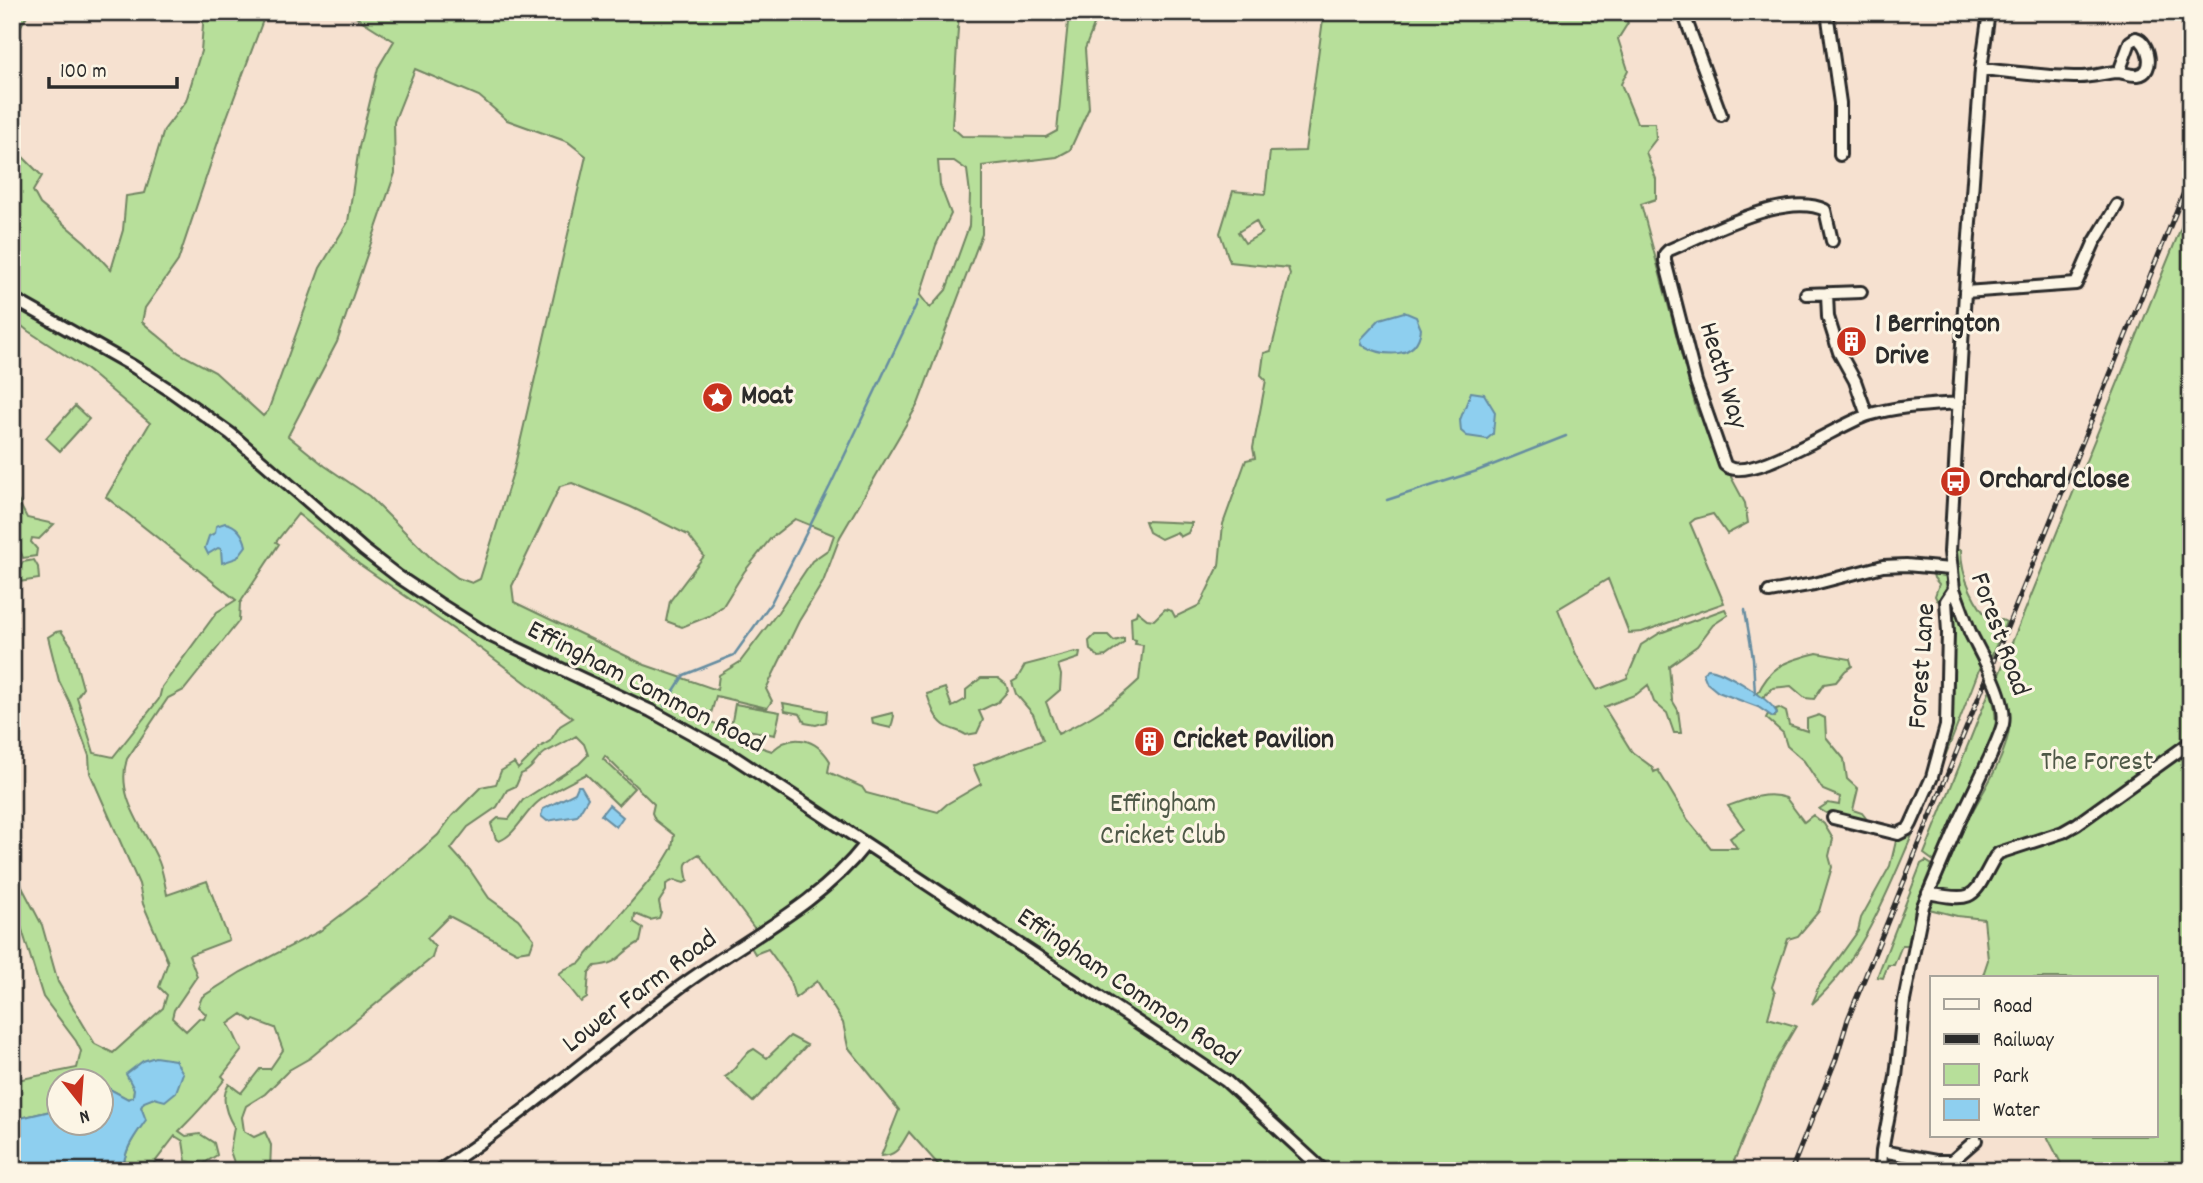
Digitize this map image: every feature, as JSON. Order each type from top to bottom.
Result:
[{"type":"street","points":[[1683,12],[1721,115]]},
{"type":"street","points":[[1827,12],[1840,103],[1840,155]]},
{"type":"street","name":"Forest Road","points":[[1881,1171],[1905,1001],[1920,919],[1928,893],[2003,724],[2003,713],[1995,686],[1962,615],[1950,569],[1965,292],[1981,69],[1989,12]]},
{"type":"street","points":[[1981,69],[2076,77],[2119,72]]},
{"type":"street","points":[[1965,292],[2076,285],[2089,254],[2117,205]]},
{"type":"street","name":"Heath Way","points":[[1832,241],[1825,210],[1786,206],[1762,211],[1669,250],[1664,258],[1696,382],[1727,468],[1738,471],[1771,460],[1804,447],[1867,415],[1913,406],[1959,403]]},
{"type":"street","points":[[1806,295],[1861,292]]},
{"type":"street","points":[[1827,293],[1828,317],[1839,352],[1855,381],[1867,415]]},
{"type":"street","name":"Effingham Common Road","points":[[12,298],[131,365],[189,404],[230,434],[345,535],[399,577],[430,597],[489,635],[694,733],[811,806],[865,845],[1226,1081],[1324,1171]]},
{"type":"street","points":[[1769,592],[1814,584],[1883,566],[1950,569]]},
{"type":"street","name":"Forest Lane","points":[[1833,818],[1898,834],[1908,829],[1911,824],[1931,777],[1946,726],[1946,601],[1954,589]]},
{"type":"street","points":[[1928,893],[1960,898],[1969,896],[1977,891],[1999,853],[2010,847],[2055,835],[2077,824],[2191,742]]},
{"type":"street","name":"Lower Farm Road","points":[[439,1171],[524,1111],[678,989],[766,930],[828,883],[865,845]]},
{"type":"street","points":[[1882,1151],[1937,1161],[1952,1161],[1976,1140]]},
{"type":"green space","points":[[12,12],[29,12],[12,41]]},
{"type":"green space","name":"Effingham Cricket Club","points":[[204,12],[266,12],[221,133],[178,261],[145,308],[142,322],[179,353],[215,372],[263,416],[268,411],[320,268],[348,222],[359,147],[378,68],[394,41],[348,12],[959,12],[952,127],[962,136],[1046,137],[1057,131],[1069,12],[1099,12],[1085,49],[1089,108],[1070,150],[1057,157],[982,166],[982,234],[918,404],[840,537],[823,582],[799,621],[766,689],[772,701],[767,708],[716,696],[709,721],[737,733],[739,742],[758,750],[760,747],[772,751],[788,741],[795,740],[811,743],[830,761],[828,772],[862,787],[866,793],[938,812],[981,784],[973,766],[1043,740],[1033,714],[1016,694],[1012,682],[1017,679],[1025,665],[1080,653],[1079,658],[1058,665],[1061,675],[1060,690],[1046,702],[1058,734],[1070,728],[1110,704],[1139,680],[1143,645],[1135,644],[1136,640],[1132,639],[1131,617],[1136,615],[1137,611],[1147,619],[1154,620],[1165,609],[1172,611],[1175,617],[1200,605],[1219,566],[1223,524],[1246,460],[1255,458],[1253,448],[1266,380],[1261,375],[1264,353],[1271,351],[1290,274],[1288,268],[1230,262],[1220,233],[1233,191],[1265,194],[1270,152],[1305,151],[1324,12],[1621,12],[1628,23],[1618,39],[1628,70],[1621,84],[1637,123],[1655,123],[1656,139],[1646,152],[1656,179],[1656,199],[1641,204],[1696,408],[1699,416],[1714,417],[1729,461],[1731,477],[1745,503],[1748,523],[1727,534],[1713,514],[1690,523],[1724,603],[1642,632],[1629,633],[1608,579],[1558,609],[1576,654],[1597,690],[1627,678],[1641,645],[1660,633],[1725,609],[1728,615],[1713,625],[1697,646],[1669,666],[1672,700],[1678,710],[1681,733],[1674,733],[1667,713],[1654,702],[1648,685],[1637,694],[1604,707],[1632,752],[1652,767],[1654,772],[1658,770],[1688,820],[1711,848],[1737,848],[1730,838],[1744,828],[1728,806],[1764,796],[1786,798],[1804,822],[1813,815],[1824,824],[1833,839],[1829,856],[1832,867],[1819,911],[1798,936],[1788,939],[1772,987],[1775,993],[1768,1018],[1796,1026],[1775,1062],[1730,1171],[944,1171],[909,1132],[895,1152],[881,1156],[899,1110],[848,1047],[843,1023],[817,981],[795,998],[789,978],[768,949],[755,954],[751,947],[767,934],[755,929],[699,854],[686,864],[688,881],[684,883],[674,880],[666,884],[666,891],[659,902],[659,918],[650,920],[635,914],[634,922],[643,928],[640,942],[610,963],[595,966],[589,973],[587,998],[581,1002],[559,974],[580,963],[660,868],[672,848],[674,835],[655,820],[652,813],[654,804],[605,756],[603,759],[634,788],[618,805],[586,774],[543,798],[510,834],[499,841],[496,839],[491,824],[498,818],[509,819],[523,800],[579,764],[588,755],[584,744],[576,736],[546,752],[521,774],[516,786],[507,790],[497,807],[468,827],[451,849],[470,870],[489,898],[518,919],[534,939],[530,950],[517,952],[449,916],[427,938],[435,947],[432,958],[310,1058],[289,1070],[265,1094],[246,1106],[242,1117],[244,1131],[254,1137],[265,1132],[271,1145],[270,1171],[237,1171],[230,1151],[234,1127],[227,1111],[226,1089],[229,1084],[241,1093],[260,1069],[270,1069],[283,1050],[275,1028],[252,1021],[242,1014],[228,1024],[242,1050],[222,1076],[225,1079],[220,1086],[179,1131],[186,1136],[200,1134],[214,1143],[217,1155],[203,1164],[186,1161],[183,1141],[175,1136],[148,1171],[123,1171],[127,1150],[145,1120],[141,1107],[144,1101],[154,1098],[134,1089],[133,1097],[128,1099],[116,1092],[116,1068],[77,1068],[81,1051],[43,997],[12,897],[12,856],[22,887],[42,925],[58,982],[95,1044],[113,1053],[163,1008],[167,995],[159,987],[168,962],[143,904],[139,884],[90,773],[89,756],[59,681],[48,637],[61,631],[71,645],[83,688],[77,697],[94,753],[113,757],[159,699],[162,687],[217,612],[236,600],[106,497],[150,423],[86,369],[12,318],[12,146],[42,176],[33,191],[40,204],[85,242],[111,270],[123,230],[126,196],[145,193],[164,130],[186,101],[201,51]],"holes":[[[415,69],[479,96],[507,120],[568,142],[586,156],[514,469],[480,579],[472,583],[458,578],[431,558],[369,496],[288,436],[337,342],[395,173],[394,122]],[[938,161],[954,161],[967,170],[970,193],[969,226],[946,290],[930,308],[920,295],[936,245],[951,214],[940,185]],[[1256,221],[1262,233],[1245,243],[1238,232]],[[572,483],[631,507],[688,535],[704,556],[670,601],[666,621],[682,627],[709,616],[723,606],[744,572],[771,538],[795,519],[834,535],[829,549],[812,561],[740,662],[719,675],[717,690],[645,665],[514,602],[512,586],[560,486]],[[298,514],[359,564],[469,640],[573,718],[560,726],[550,741],[518,769],[514,763],[501,771],[496,784],[481,787],[452,816],[438,835],[378,887],[320,931],[241,972],[202,997],[198,1007],[206,1014],[204,1019],[199,1018],[186,1031],[172,1018],[174,1010],[197,976],[189,955],[229,940],[207,881],[167,895],[159,862],[128,800],[124,773],[127,759],[168,698],[184,690],[239,621],[240,603],[279,544],[276,542]]]},
{"type":"green space","name":"The Forest","points":[[2191,203],[2191,1171],[2065,1171],[2048,1138],[2158,1138],[2158,976],[1983,976],[1988,960],[1984,919],[1929,909],[1966,824],[1995,771],[2006,742],[2010,713],[1998,677]]},
{"type":"green space","points":[[75,406],[89,419],[60,451],[46,438]]},
{"type":"green space","points":[[12,489],[27,518],[54,524],[39,539],[32,538],[31,542],[37,549],[36,556],[23,558],[18,544],[12,545]]},
{"type":"green space","points":[[1145,521],[1192,523],[1188,533],[1180,537],[1177,532],[1161,539],[1149,532]]},
{"type":"green space","points":[[1954,550],[1961,550],[1966,581],[1981,609],[1994,625],[2000,619],[2006,622],[1990,660],[1959,586]]},
{"type":"green space","points":[[34,560],[39,579],[12,583],[12,571],[19,569],[23,562]]},
{"type":"green space","points":[[1932,570],[1947,571],[1950,587],[1944,592],[1942,603],[1935,596],[1939,584]]},
{"type":"green space","points":[[1953,598],[1971,650],[1980,667],[1881,906],[1844,968],[1812,1004],[1816,990],[1858,931],[1861,918],[1890,866],[1896,841],[1905,836],[1916,821],[1947,734],[1950,601]]},
{"type":"green space","points":[[1095,635],[1108,635],[1114,641],[1124,638],[1124,643],[1106,656],[1099,657],[1090,650],[1089,641]]},
{"type":"green space","points":[[1817,653],[1850,659],[1852,666],[1836,682],[1824,684],[1814,699],[1805,698],[1791,686],[1773,688],[1762,698],[1757,695],[1768,676],[1781,665]]},
{"type":"green space","points":[[981,678],[998,678],[1006,684],[1008,691],[998,702],[979,711],[983,720],[977,733],[966,735],[944,725],[935,715],[927,694],[945,688],[952,707],[966,699],[966,690]]},
{"type":"green space","points":[[1990,690],[1995,712],[1995,735],[1935,862],[1924,854]]},
{"type":"green space","points":[[783,703],[827,711],[826,722],[816,725],[805,723],[800,714],[785,711]]},
{"type":"green space","points":[[735,704],[780,712],[775,735],[731,727]]},
{"type":"green space","points":[[1776,709],[1786,712],[1789,725],[1807,731],[1807,719],[1819,715],[1825,718],[1826,737],[1844,759],[1847,779],[1858,789],[1853,810],[1862,813],[1869,826],[1819,809],[1828,803],[1839,805],[1840,797],[1823,790],[1804,761],[1787,746],[1783,733],[1766,718],[1768,714],[1774,717],[1777,714]]},
{"type":"green space","points":[[892,713],[894,716],[891,728],[873,724],[872,718]]},
{"type":"green space","points":[[1926,861],[1932,865],[1915,908],[1910,945],[1902,945],[1894,965],[1888,965],[1883,978],[1877,977],[1921,864]]},
{"type":"green space","points":[[790,1036],[807,1045],[753,1102],[725,1077],[749,1052],[754,1049],[767,1058]]},
{"type":"green space","points":[[46,1074],[46,1112],[12,1120],[12,1081]]},
{"type":"water","points":[[1404,312],[1416,317],[1421,329],[1413,346],[1406,351],[1389,353],[1362,345],[1361,339],[1380,319]]},
{"type":"water","points":[[1471,392],[1484,394],[1495,412],[1493,434],[1487,439],[1467,436],[1461,431],[1460,420]]},
{"type":"water","points":[[225,523],[233,525],[239,531],[246,546],[237,558],[222,563],[221,549],[208,554],[205,548],[209,536],[215,533],[216,526]]},
{"type":"water","points":[[1708,669],[1746,686],[1766,701],[1777,714],[1773,717],[1758,707],[1718,692],[1707,683],[1703,673]]},
{"type":"water","points":[[578,786],[581,786],[588,798],[577,816],[547,821],[541,816],[543,809],[575,793]]},
{"type":"water","points":[[609,805],[623,817],[616,827],[601,815]]},
{"type":"water","points":[[155,1057],[175,1060],[183,1073],[176,1092],[165,1101],[154,1098],[144,1102],[141,1107],[146,1120],[128,1150],[123,1171],[12,1171],[12,1120],[46,1112],[46,1138],[116,1138],[116,1092],[128,1099],[133,1097],[134,1089],[126,1074],[143,1061]]},
{"type":"waterway","points":[[664,706],[684,675],[734,655],[771,603],[918,301]]},
{"type":"waterway","points":[[1387,500],[1477,471],[1566,436]]},
{"type":"waterway","points":[[1745,610],[1753,658],[1755,694]]},
{"type":"railway","points":[[1791,1171],[1836,1059],[1848,1019],[2191,175]]},
{"type":"place","name":"1 Berrington Drive","points":[[1852,342]]},
{"type":"place","name":"Moat","points":[[718,398]]},
{"type":"place","name":"Orchard Close","points":[[1956,482]]},
{"type":"place","name":"Cricket Pavilion","points":[[1150,742]]}]
